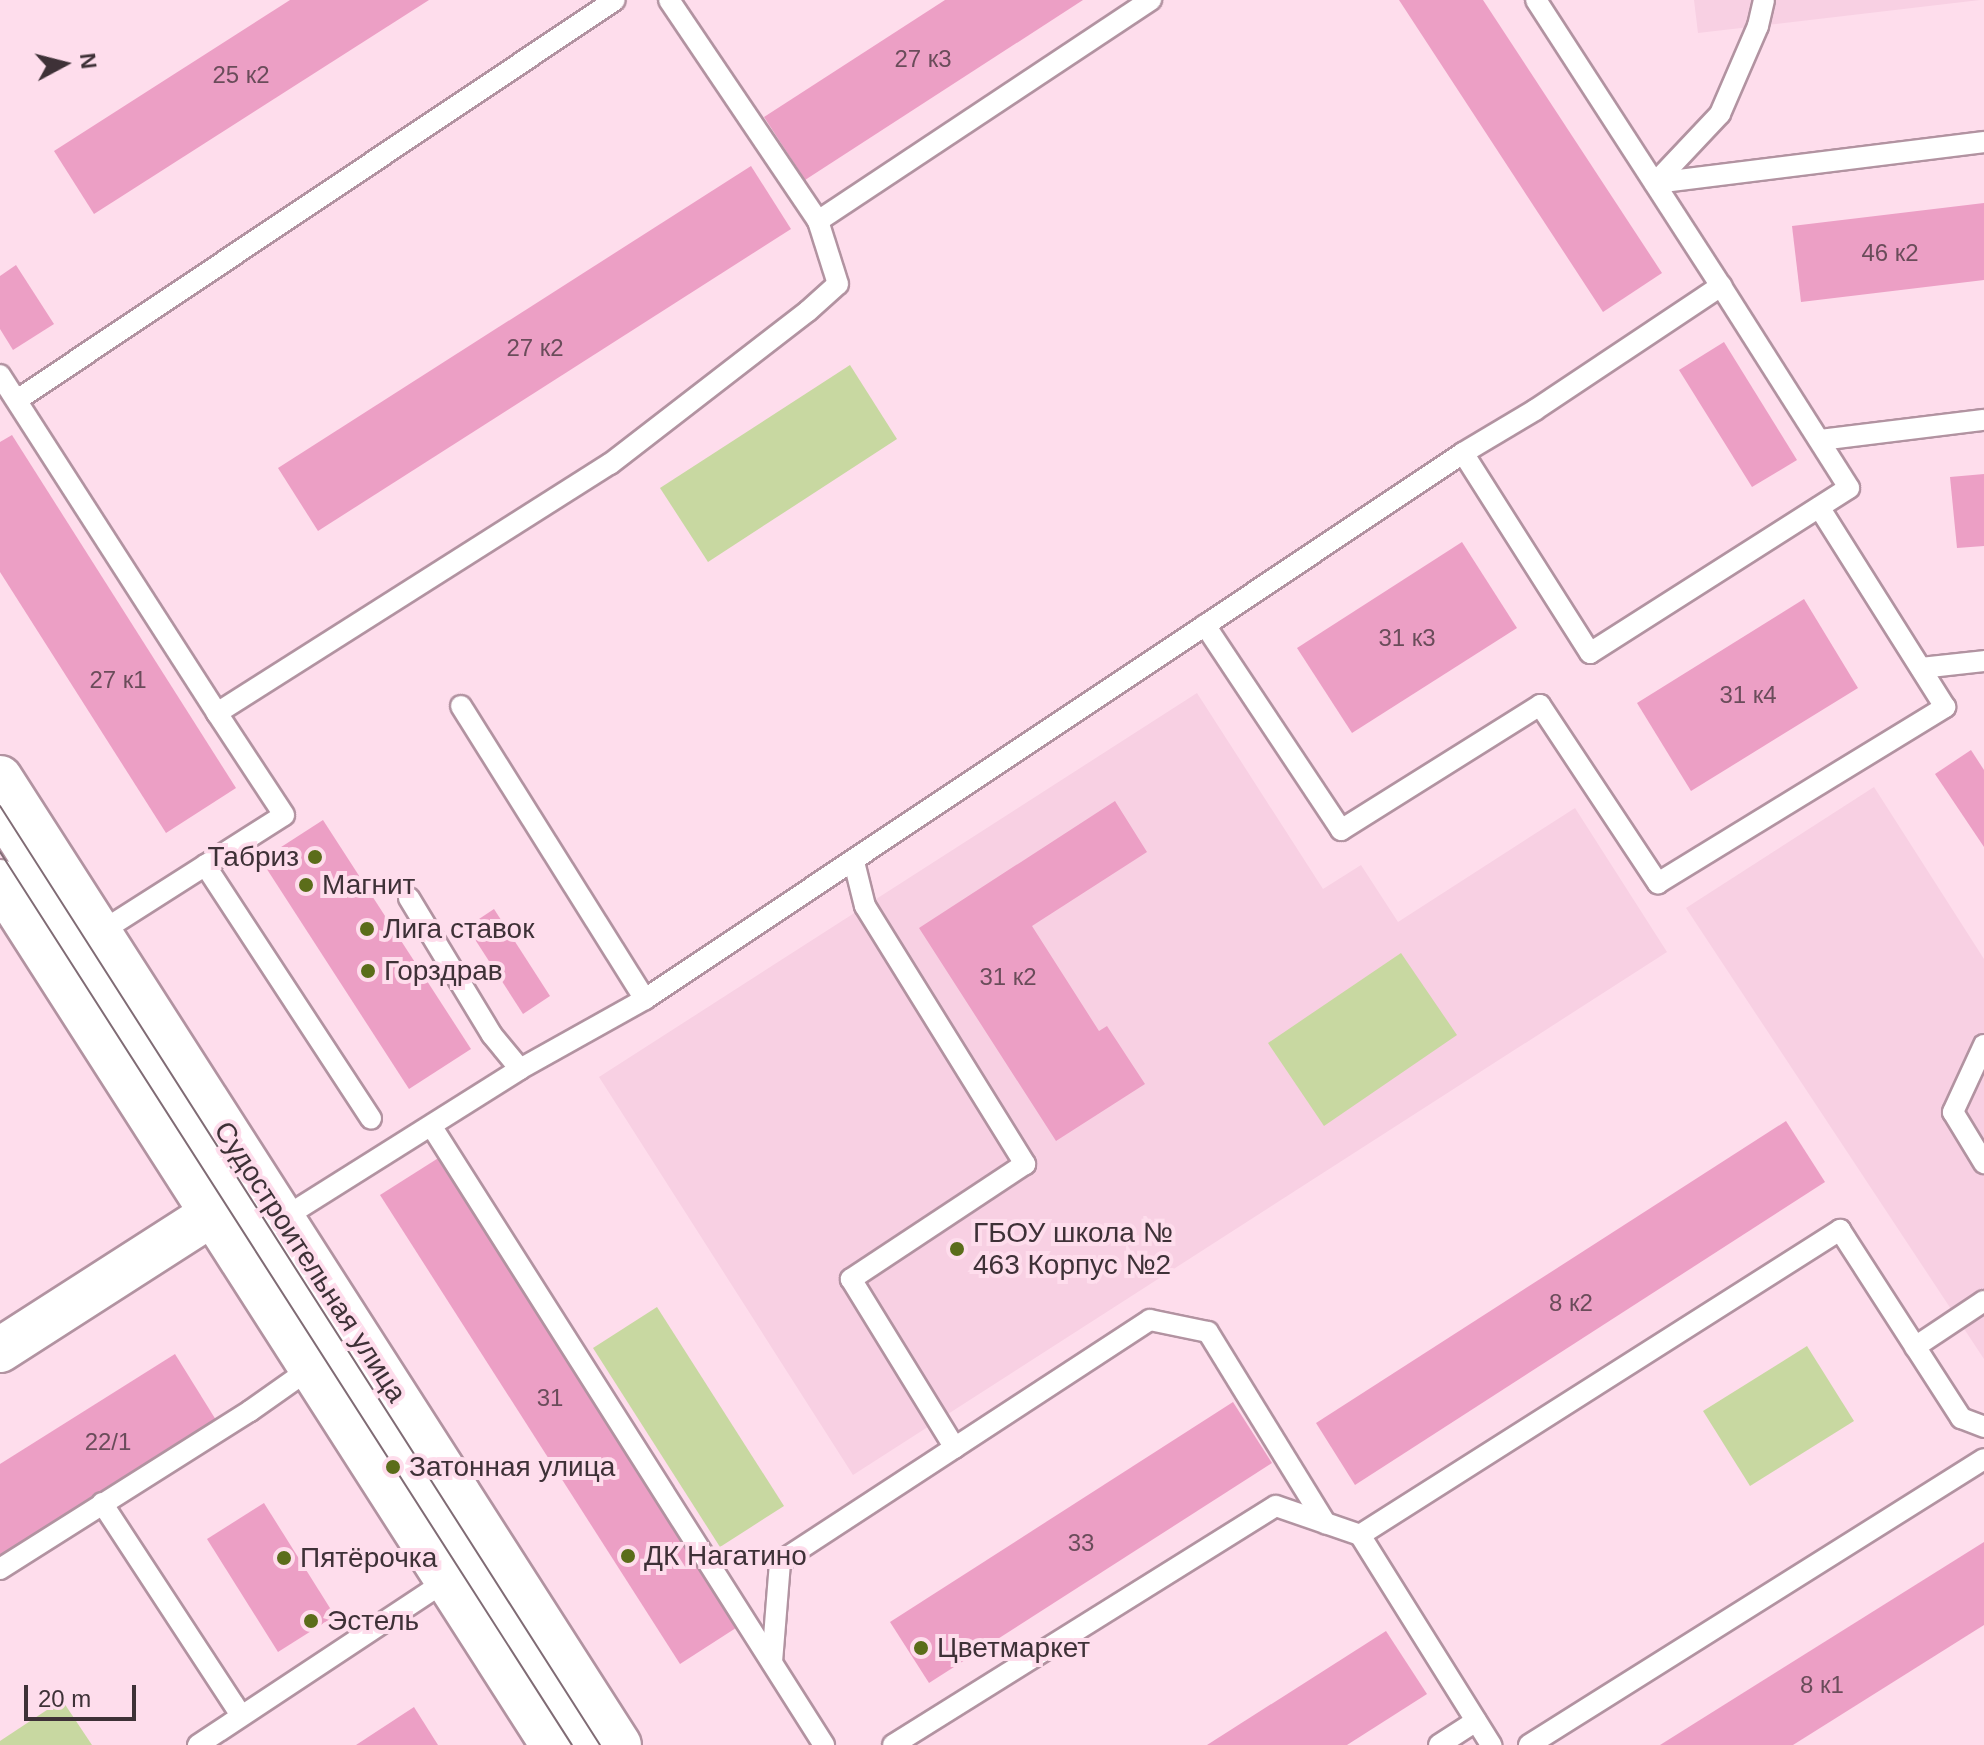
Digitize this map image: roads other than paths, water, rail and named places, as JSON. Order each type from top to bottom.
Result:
[{"type":"street","name":"Судостроительная улица","points":[[0,778],[99,933],[248,1204],[311,1368],[553,1745]]},
{"type":"street","name":"Судостроительная улица","points":[[0,882],[248,1204],[619,1745]]},
{"type":"street","points":[[0,1350],[248,1204]]},
{"type":"lane","points":[[17,400],[615,0]]},
{"type":"lane","points":[[217,713],[590,479],[808,311],[838,284],[818,221],[669,0]]},
{"type":"lane","points":[[818,221],[1151,0]]},
{"type":"lane","points":[[1463,453],[1590,653],[1849,488],[1536,0]]},
{"type":"lane","points":[[1655,183],[1720,114],[1758,26],[1764,0]]},
{"type":"lane","points":[[1655,183],[1984,142]]},
{"type":"lane","points":[[248,1204],[432,1127],[520,1069],[645,999],[1463,453],[1535,410],[1721,286]]},
{"type":"lane","points":[[0,375],[284,815],[99,933]]},
{"type":"lane","points":[[1820,440],[1984,420]]},
{"type":"lane","points":[[1205,625],[1341,830],[1540,705],[1658,883],[1945,707],[1819,507]]},
{"type":"lane","points":[[1921,668],[1984,661]]},
{"type":"lane","points":[[461,706],[645,999]]},
{"type":"lane","points":[[0,829],[248,1204],[586,1745]]},
{"type":"lane","points":[[854,862],[865,906],[1025,1164],[851,1279],[955,1448]]},
{"type":"lane","points":[[205,865],[371,1119]]},
{"type":"lane","points":[[409,898],[492,1035],[520,1069]]},
{"type":"lane","points":[[1984,1045],[1953,1112],[1984,1163]]},
{"type":"lane","points":[[432,1127],[824,1745]]},
{"type":"lane","points":[[1360,1535],[1840,1230],[1961,1418],[1984,1427]]},
{"type":"lane","points":[[1915,1347],[1984,1301]]},
{"type":"lane","points":[[772,1662],[780,1562],[1150,1320],[1208,1332],[1326,1524]]},
{"type":"lane","points":[[0,1569],[250,1411],[311,1368]]},
{"type":"lane","points":[[1529,1745],[1984,1459]]},
{"type":"lane","points":[[102,1503],[240,1714]]},
{"type":"lane","points":[[893,1745],[1276,1506],[1360,1535],[1491,1745]]},
{"type":"lane","points":[[198,1745],[240,1714],[447,1580]]},
{"type":"lane","points":[[1439,1745],[1476,1721]]},
{"type":"tram line","points":[[0,806],[600,1745]]},
{"type":"tram line","points":[[0,852],[572,1745]]},
{"type":"place","name":"Табриз","points":[[315,857]]},
{"type":"place","name":"Магнит","points":[[306,885]]},
{"type":"place","name":"Лига ставок","points":[[367,929]]},
{"type":"place","name":"Горздрав","points":[[368,971]]},
{"type":"place","name":"ГБОУ школа № 463 Корпус №2","points":[[957,1249]]},
{"type":"place","name":"Затонная улица","points":[[393,1467]]},
{"type":"place","name":"ДК Нагатино","points":[[628,1556]]},
{"type":"place","name":"Пятёрочка","points":[[284,1558]]},
{"type":"place","name":"Эстель","points":[[311,1621]]},
{"type":"place","name":"Цветмаркет","points":[[921,1648]]}]
